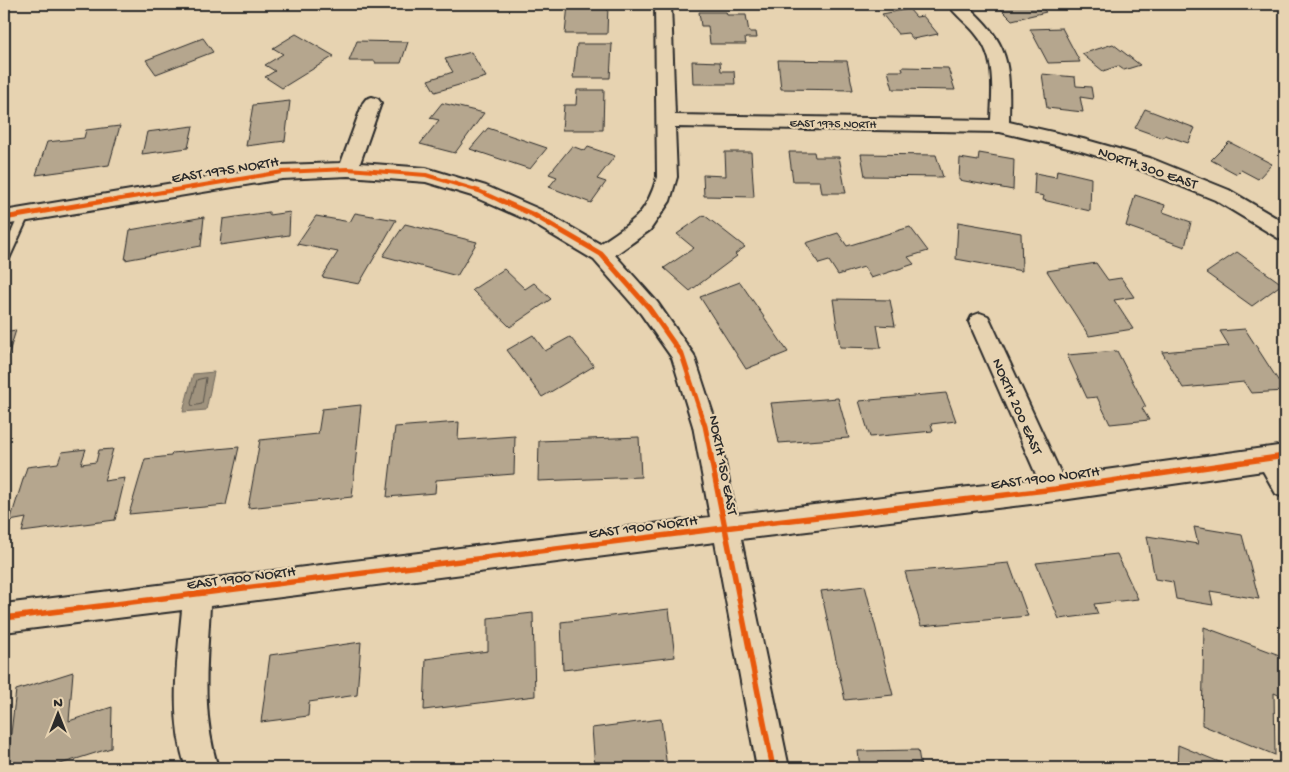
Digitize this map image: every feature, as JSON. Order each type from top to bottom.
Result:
[{"type":"street","points":[[601,254],[643,225],[660,201],[667,177],[663,4]]},
{"type":"street","points":[[956,4],[977,23],[992,42],[1000,66],[1000,126]]},
{"type":"street","points":[[348,169],[372,103]]},
{"type":"street","name":"EAST 1975 NORTH","points":[[665,121],[1000,126]]},
{"type":"street","name":"NORTH 300 EAST","points":[[1000,126],[1083,145],[1143,163],[1222,194],[1285,233]]},
{"type":"street","name":"EAST 1975 NORTH","points":[[4,218],[282,172],[348,169],[426,175],[479,191]]},
{"type":"street","name":"NORTH 150 EAST","points":[[479,191],[534,215],[601,254],[650,308],[682,355],[705,426],[773,768]]},
{"type":"street","name":"NORTH 200 EAST","points":[[980,322],[1055,489]]},
{"type":"street","points":[[1277,457],[1285,486]]},
{"type":"street","name":"EAST 1900 NORTH","points":[[4,618],[724,528],[1055,489],[1277,457]]},
{"type":"street","points":[[197,595],[190,702],[197,757],[202,768]]},
{"type":"lane","points":[[4,259],[24,214]]},
{"type":"water","points":[[214,372],[206,410],[183,412],[193,374]]},
{"type":"building","points":[[1008,4],[1037,4],[1046,12],[1012,20],[999,7],[1010,5]]},
{"type":"building","points":[[568,5],[608,5],[607,34],[565,34]]},
{"type":"building","points":[[909,9],[916,17],[923,16],[938,34],[913,39],[908,33],[898,34],[882,14]]},
{"type":"building","points":[[699,12],[726,12],[727,15],[746,15],[749,32],[756,32],[757,38],[745,38],[746,44],[710,44],[708,26],[701,26]]},
{"type":"building","points":[[1062,28],[1080,62],[1048,63],[1030,29]]},
{"type":"building","points":[[296,34],[334,56],[282,88],[265,77],[275,71],[265,65],[283,54],[273,48]]},
{"type":"building","points":[[203,38],[213,52],[156,74],[146,60]]},
{"type":"building","points":[[357,41],[408,42],[401,63],[375,63],[375,61],[349,61]]},
{"type":"building","points":[[577,44],[612,44],[610,78],[573,78]]},
{"type":"building","points":[[1113,44],[1140,65],[1124,70],[1118,66],[1103,71],[1082,54]]},
{"type":"building","points":[[471,52],[486,77],[435,92],[428,80],[453,72],[445,59]]},
{"type":"building","points":[[778,60],[847,61],[853,90],[781,89]]},
{"type":"building","points":[[692,61],[720,62],[721,71],[734,71],[735,84],[693,84]]},
{"type":"building","points":[[902,67],[948,68],[955,90],[893,89],[888,71],[903,71]]},
{"type":"building","points":[[1042,74],[1075,77],[1076,86],[1091,87],[1093,99],[1080,97],[1083,112],[1047,108]]},
{"type":"building","points":[[577,90],[604,90],[603,130],[562,130],[564,105],[576,105]]},
{"type":"building","points":[[290,101],[285,141],[246,146],[253,105]]},
{"type":"building","points":[[442,103],[484,113],[455,153],[420,144],[439,120],[430,118]]},
{"type":"building","points":[[1145,109],[1195,128],[1188,143],[1165,135],[1163,138],[1135,128]]},
{"type":"building","points":[[120,126],[109,165],[36,175],[47,142],[84,138],[86,130]]},
{"type":"building","points":[[193,126],[188,148],[142,154],[147,132]]},
{"type":"building","points":[[488,128],[547,148],[530,169],[470,149]]},
{"type":"building","points":[[1229,142],[1272,164],[1258,179],[1241,170],[1237,174],[1211,160]]},
{"type":"building","points":[[572,146],[585,151],[588,147],[615,156],[597,179],[606,182],[591,203],[549,187],[557,177],[549,174]]},
{"type":"building","points":[[725,152],[751,152],[754,197],[704,196],[703,175],[726,176]]},
{"type":"building","points":[[789,152],[814,152],[815,157],[839,157],[846,193],[822,193],[820,181],[793,181]]},
{"type":"building","points":[[979,153],[1014,159],[1013,190],[959,180],[960,158],[978,161]]},
{"type":"building","points":[[861,154],[936,155],[943,177],[865,176]]},
{"type":"building","points":[[1057,170],[1091,178],[1090,211],[1043,200],[1044,196],[1034,194],[1035,173],[1056,177]]},
{"type":"building","points":[[1135,195],[1165,205],[1163,212],[1191,222],[1185,247],[1126,226]]},
{"type":"building","points":[[269,212],[269,215],[290,212],[289,235],[220,245],[223,219]]},
{"type":"building","points":[[355,213],[396,220],[359,284],[322,277],[338,252],[297,244],[316,216],[350,222]]},
{"type":"building","points":[[704,215],[745,247],[735,254],[737,256],[690,291],[664,268],[694,248],[677,234]]},
{"type":"building","points":[[204,217],[201,246],[125,260],[130,230]]},
{"type":"building","points":[[958,222],[1021,233],[1022,271],[956,259]]},
{"type":"building","points":[[405,224],[477,242],[457,276],[383,256]]},
{"type":"building","points":[[910,227],[928,251],[908,257],[914,264],[871,278],[864,267],[838,275],[829,261],[819,264],[806,243],[838,233],[847,246]]},
{"type":"building","points":[[1237,252],[1282,284],[1252,306],[1206,273]]},
{"type":"building","points":[[1096,263],[1108,280],[1121,278],[1134,297],[1114,300],[1133,329],[1089,336],[1047,271]]},
{"type":"building","points":[[504,269],[525,289],[534,283],[551,299],[510,327],[472,290]]},
{"type":"building","points":[[740,282],[788,352],[746,369],[700,297]]},
{"type":"building","points":[[833,299],[890,300],[895,326],[877,325],[881,348],[840,347]]},
{"type":"building","points":[[1245,329],[1285,391],[1251,393],[1244,382],[1183,388],[1162,352],[1229,346],[1220,331]]},
{"type":"building","points":[[16,330],[4,369],[4,332]]},
{"type":"building","points":[[533,335],[545,351],[570,337],[594,366],[542,397],[507,350]]},
{"type":"building","points":[[1117,351],[1146,407],[1142,408],[1149,420],[1110,424],[1097,397],[1087,398],[1067,355]]},
{"type":"building","points":[[946,393],[956,421],[931,424],[933,431],[870,437],[859,401]]},
{"type":"building","points":[[838,398],[849,438],[779,443],[771,403]]},
{"type":"building","points":[[361,405],[352,497],[248,508],[260,440],[318,434],[322,409]]},
{"type":"building","points":[[459,422],[458,440],[515,436],[514,474],[436,480],[435,493],[387,497],[395,427]]},
{"type":"building","points":[[639,437],[641,477],[538,481],[539,441]]},
{"type":"building","points":[[239,447],[226,505],[129,514],[145,459],[171,456],[172,453]]},
{"type":"building","points":[[86,449],[81,464],[96,462],[99,450],[113,449],[104,481],[125,478],[115,520],[22,532],[26,518],[10,521],[27,467],[58,463],[62,452]]},
{"type":"building","points":[[1194,527],[1242,535],[1259,599],[1210,591],[1213,605],[1176,599],[1173,582],[1155,579],[1147,536],[1198,544]]},
{"type":"building","points":[[1117,554],[1138,599],[1094,604],[1098,614],[1059,619],[1036,563]]},
{"type":"building","points":[[1009,563],[1028,616],[921,626],[905,572]]},
{"type":"building","points":[[865,586],[893,695],[845,700],[821,591]]},
{"type":"building","points":[[669,609],[675,657],[563,670],[561,622]]},
{"type":"building","points":[[533,613],[535,696],[424,710],[426,659],[488,651],[488,618]]},
{"type":"building","points":[[1204,627],[1282,656],[1283,697],[1274,693],[1275,755],[1202,725]]},
{"type":"building","points":[[361,642],[357,695],[309,702],[308,716],[261,722],[270,655]]},
{"type":"building","points":[[73,672],[69,721],[112,707],[111,748],[48,768],[7,768],[16,690]]},
{"type":"building","points":[[661,719],[667,768],[595,768],[592,728]]},
{"type":"building","points":[[1178,745],[1234,768],[1177,768]]},
{"type":"building","points":[[918,750],[921,768],[860,768],[858,751]]},
{"type":"cycle path","points":[[4,218],[282,172],[348,169],[426,175],[479,191],[534,215],[601,254],[649,308],[682,355],[705,426],[773,768]]},
{"type":"cycle path","points":[[4,618],[724,528],[1055,489],[1285,456]]}]
